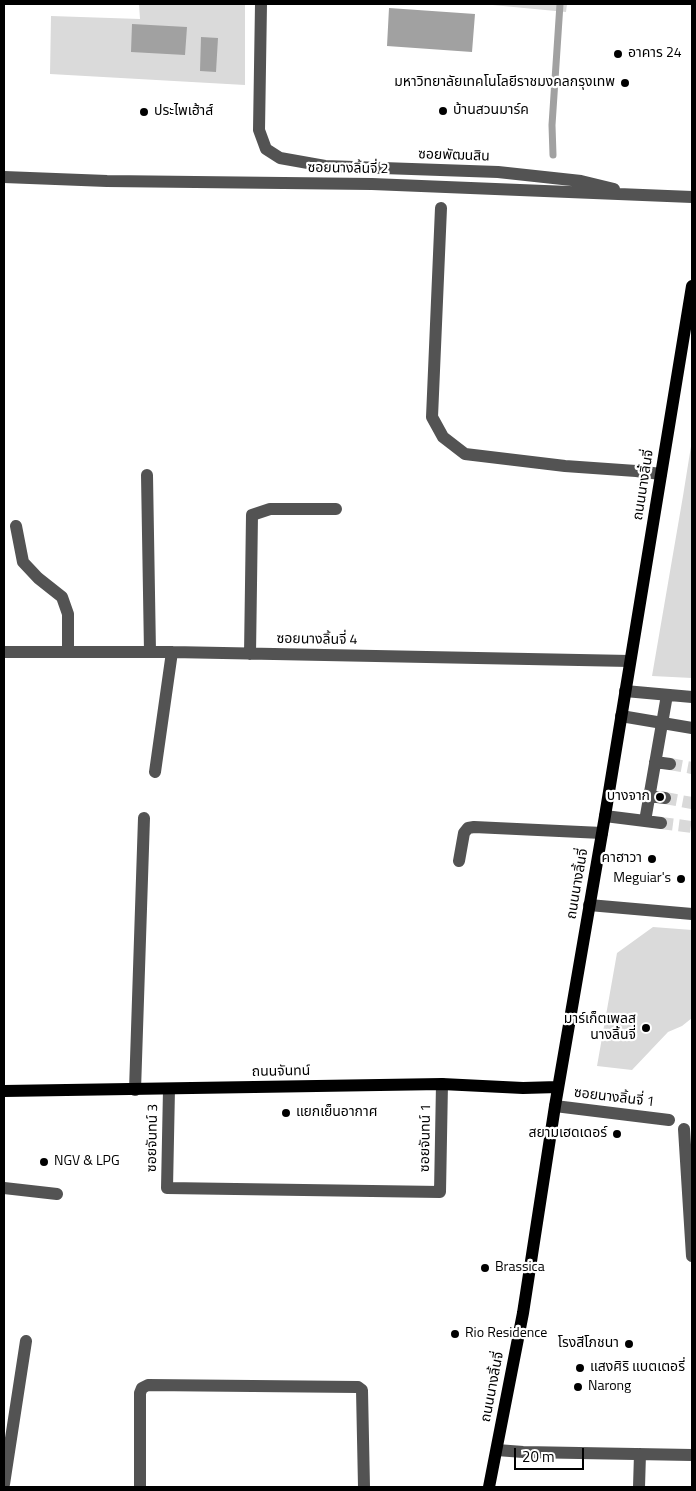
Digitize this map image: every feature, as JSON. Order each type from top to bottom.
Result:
[{"type":"main road","name":"ถนนนางลิ้นจี่","points":[[489,1487],[523,1313],[558,1087],[622,716],[692,286]]},
{"type":"main road","name":"ถนนจันทน์","points":[[4,1091],[442,1084],[523,1088],[558,1087]]},
{"type":"street","name":"ซอยพัฒนสิน","points":[[260,4],[259,130],[266,149],[280,158],[325,166],[498,172],[581,180],[638,196]]},
{"type":"street","name":"ซอยนางลิ้นจี่ 2","points":[[4,177],[106,181],[372,184],[692,197]]},
{"type":"street","points":[[441,208],[432,416],[443,437],[465,454],[565,466],[661,474]]},
{"type":"street","points":[[147,474],[150,652]]},
{"type":"street","points":[[250,654],[252,515],[270,509],[336,510]]},
{"type":"street","points":[[16,526],[23,562],[38,578],[62,597],[68,614],[68,652]]},
{"type":"street","name":"ซอยนางลิ้นจี่ 4","points":[[4,652],[172,652],[630,661]]},
{"type":"street","points":[[156,772],[172,652]]},
{"type":"street","points":[[625,692],[692,697]]},
{"type":"street","points":[[645,821],[667,695]]},
{"type":"street","points":[[622,716],[692,728]]},
{"type":"street","points":[[655,762],[670,764]]},
{"type":"street","points":[[649,796],[665,798]]},
{"type":"street","points":[[605,816],[662,823]]},
{"type":"street","points":[[135,1090],[144,818]]},
{"type":"street","points":[[459,862],[464,833],[468,828],[602,833]]},
{"type":"street","points":[[589,906],[692,914]]},
{"type":"street","name":"ซอยจันทน์ 1","points":[[167,1188],[440,1192],[442,1084]]},
{"type":"street","name":"ซอยจันทน์ 3","points":[[167,1188],[169,1089]]},
{"type":"street","name":"ซอยนางลิ้นจี่ 1","points":[[555,1106],[669,1120]]},
{"type":"street","points":[[684,1128],[692,1256]]},
{"type":"street","points":[[4,1188],[56,1194]]},
{"type":"street","points":[[4,1484],[26,1341]]},
{"type":"street","points":[[140,1487],[140,1393],[142,1388],[148,1385],[358,1387],[362,1390],[364,1487]]},
{"type":"street","points":[[497,1450],[692,1455]]},
{"type":"street","points":[[639,1487],[640,1454]]},
{"type":"shaded area","points":[[139,4],[245,4],[245,85],[50,74],[51,16],[140,19]]},
{"type":"shaded area","points":[[482,4],[567,4],[566,12]]},
{"type":"shaded area","points":[[389,8],[475,14],[472,52],[387,46]]},
{"type":"shaded area","points":[[132,24],[187,27],[185,55],[131,52]]},
{"type":"shaded area","points":[[201,37],[218,38],[216,72],[200,71]]},
{"type":"shaded area","points":[[692,440],[692,678],[652,676],[683,496]]},
{"type":"shaded area","points":[[653,927],[692,930],[692,1018],[682,1026],[668,1032],[632,1070],[597,1066],[617,953]]},
{"type":"waterway","points":[[553,155],[552,125],[560,4]]},
{"type":"tunnel","points":[[670,764],[692,768]]},
{"type":"tunnel","points":[[665,798],[692,803]]},
{"type":"tunnel","points":[[661,823],[692,827]]},
{"type":"place","name":"อาคาร 24","points":[[618,54]]},
{"type":"place","name":"มหาวิทยาลัยเทคโนโลยีราชมงคลกรุงเทพ","points":[[625,83]]},
{"type":"place","name":"บ้านสวนมาร์ค","points":[[443,111]]},
{"type":"place","name":"ประไพเฮ้าส์","points":[[144,112]]},
{"type":"place","name":"บางจาก","points":[[660,797]]},
{"type":"place","name":"คาฮาวา","points":[[652,859]]},
{"type":"place","name":"Meguiar's","points":[[681,879]]},
{"type":"place","name":"มาร์เก็ตเพลส นางลิ้นจี่","points":[[646,1028]]},
{"type":"place","name":"แยกเย็นอากาศ","points":[[286,1113]]},
{"type":"place","name":"สยามเฮดเดอร์","points":[[617,1134]]},
{"type":"place","name":"NGV & LPG","points":[[44,1162]]},
{"type":"place","name":"Brassica","points":[[485,1268]]},
{"type":"place","name":"Rio Residence","points":[[455,1334]]},
{"type":"place","name":"โรงสีโภชนา","points":[[629,1344]]},
{"type":"place","name":"แสงศิริ แบตเตอรี่","points":[[580,1368]]},
{"type":"place","name":"Narong","points":[[578,1387]]}]
